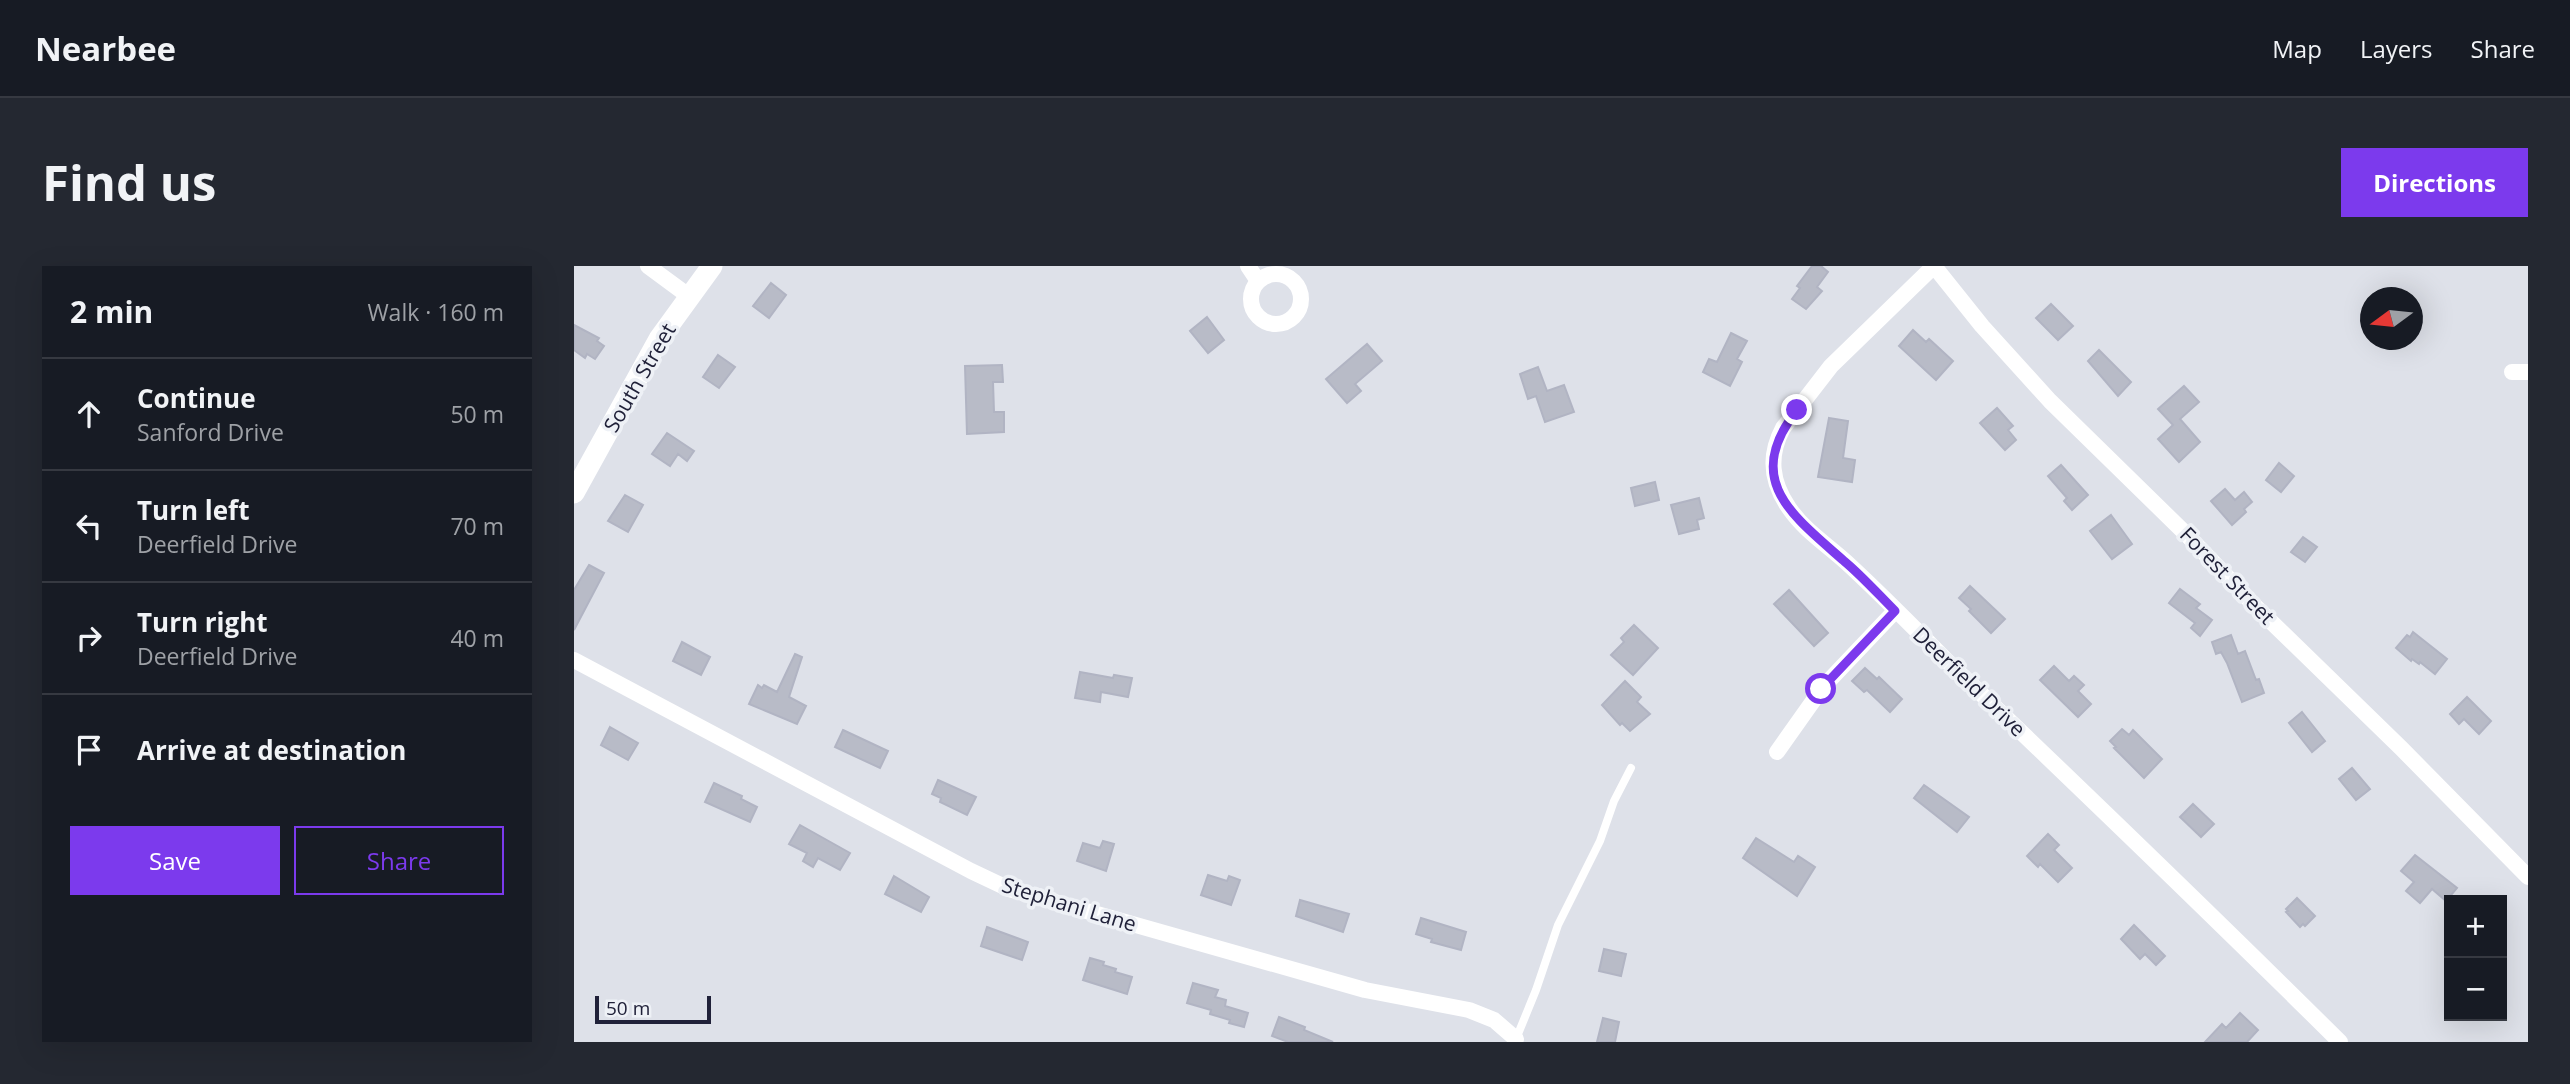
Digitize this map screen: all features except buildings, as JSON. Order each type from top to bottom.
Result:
[{"type":"street","points":[[648,266],[690,297]]},
{"type":"street","name":"South Street","points":[[574,493],[659,339],[712,266]]},
{"type":"street","points":[[1248,266],[1258,281]]},
{"type":"street","name":"Deerfield Drive","points":[[1934,266],[1819,380],[1783,428],[1777,438],[1773,460],[1778,488],[1796,517],[2073,779],[2340,1042]]},
{"type":"street","name":"Forest Street","points":[[1934,266],[1982,327],[2050,401],[2528,877]]},
{"type":"street","points":[[1777,752],[1823,687],[1895,611]]},
{"type":"street","name":"Stephani Lane","points":[[574,660],[1010,889],[1365,990],[1469,1010],[1494,1020],[1516,1039]]},
{"type":"lane","points":[[1516,1039],[1558,925],[1600,841],[1614,802],[1631,768]]},
{"type":"route","points":[[1797,410],[1777,438],[1774,449],[1773,470],[1778,488],[1803,526],[1895,611],[1821,689]]}]
